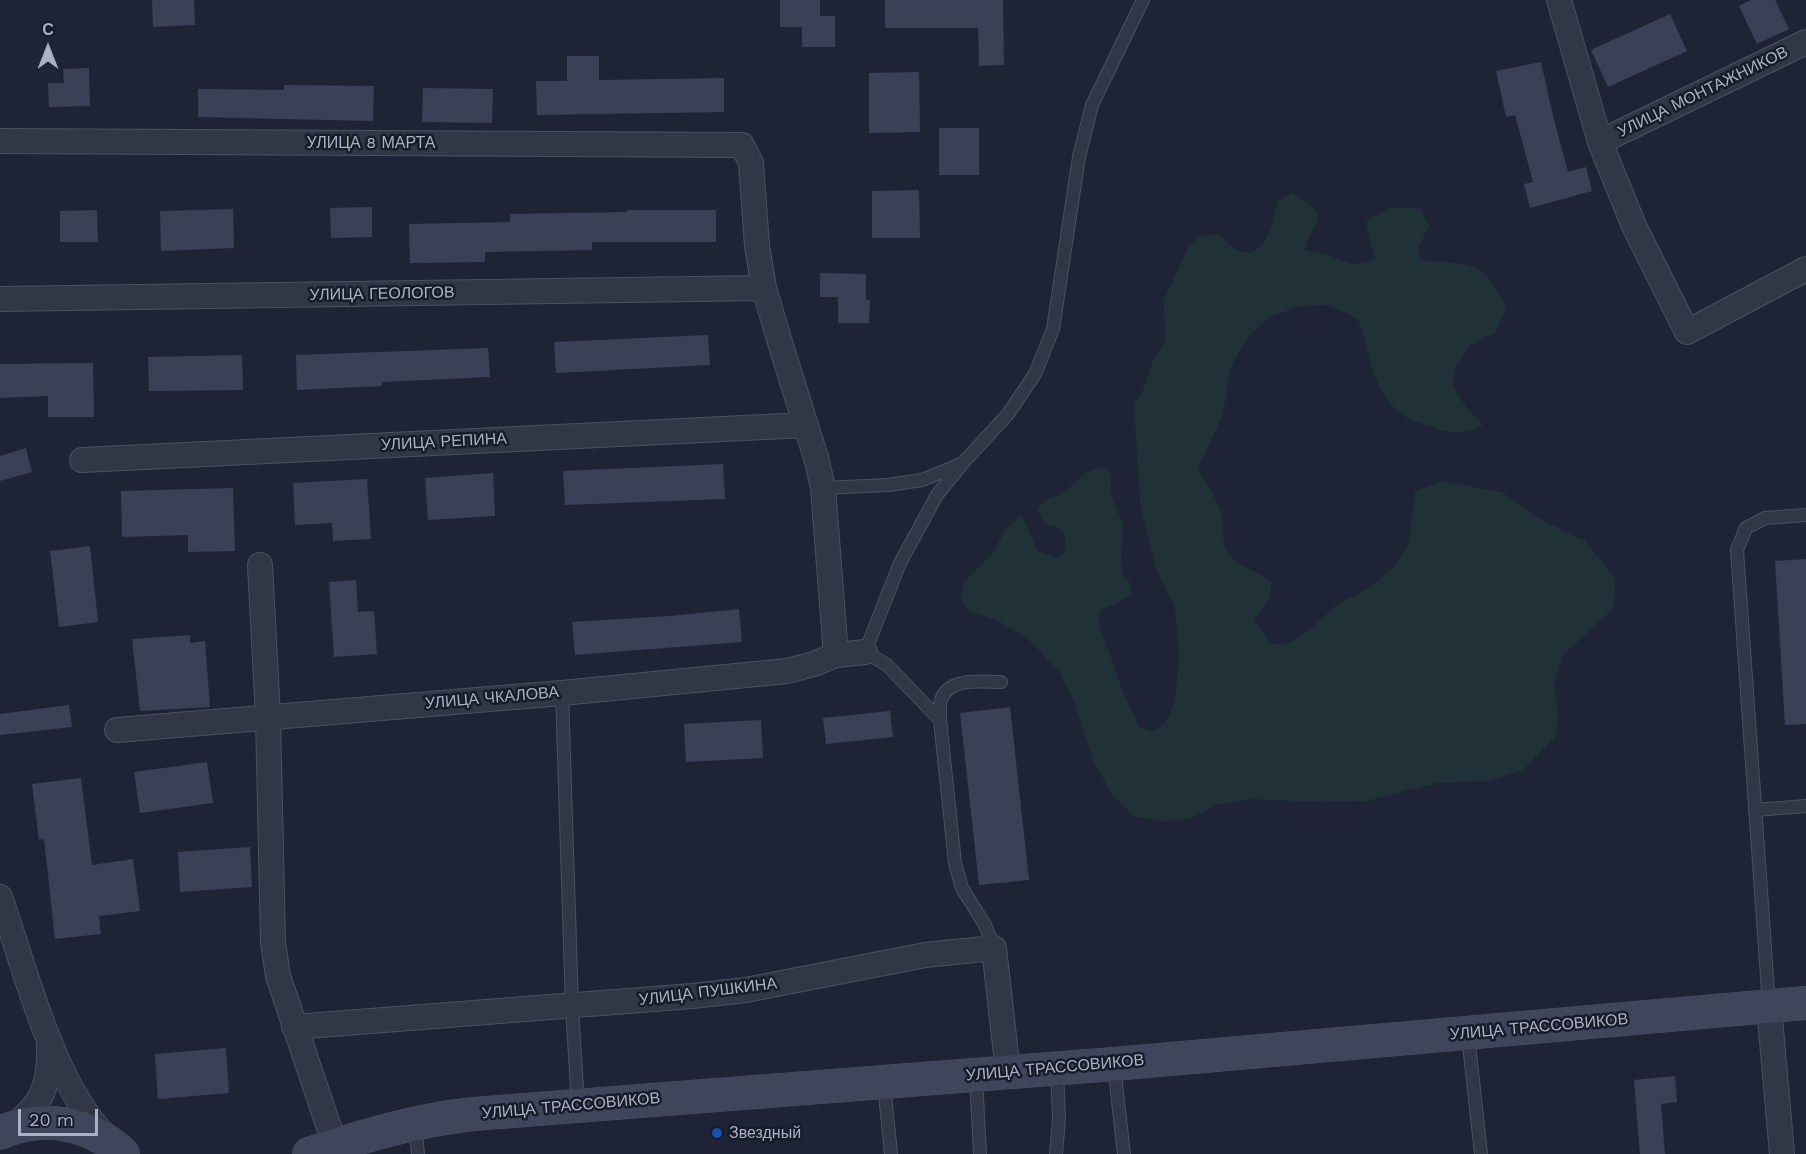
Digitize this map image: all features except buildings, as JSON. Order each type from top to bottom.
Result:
[{"type":"main road","name":"УЛИЦА ТРАССОВИКОВ","points":[[322,1150],[378,1131],[416,1138],[444,1118],[1114,1064],[1806,1003]]},
{"type":"main road","points":[[6,1131],[41,1122],[72,1125],[91,1131],[122,1152]]},
{"type":"street","name":"УЛИЦА МОНТАЖНИКОВ","points":[[1559,0],[1600,142],[1634,226],[1687,332],[1806,269]]},
{"type":"street","name":"УЛИЦА МОНТАЖНИКОВ","points":[[1600,142],[1806,42]]},
{"type":"street","name":"УЛИЦА 8 МАРТА","points":[[0,141],[742,145],[751,163],[757,246],[764,288]]},
{"type":"street","name":"УЛИЦА ГЕОЛОГОВ","points":[[0,299],[764,288]]},
{"type":"street","points":[[764,288],[824,488],[836,655]]},
{"type":"street","name":"УЛИЦА РЕПИНА","points":[[82,460],[806,425]]},
{"type":"street","points":[[260,565],[268,717],[273,942],[278,976],[294,1027],[322,1150]]},
{"type":"street","name":"УЛИЦА ЧКАЛОВА","points":[[117,730],[562,693],[787,671],[836,655],[865,652]]},
{"type":"street","points":[[0,897],[49,1040],[88,1118],[122,1152]]},
{"type":"street","points":[[994,948],[1008,1072]]},
{"type":"street","name":"УЛИЦА ПУШКИНА","points":[[294,1027],[746,990],[925,955],[994,948]]},
{"type":"street","points":[[1769,1006],[1782,1154]]},
{"type":"street","points":[[6,1131],[34,1109],[41,1096],[50,1064],[49,1040]]},
{"type":"lane","points":[[940,720],[887,665],[865,652],[900,563],[937,495],[1008,414],[1035,374],[1053,329],[1079,157],[1092,105],[1143,0]]},
{"type":"lane","points":[[824,488],[922,480],[962,464]]},
{"type":"lane","points":[[1769,1006],[1737,550],[1746,528],[1765,518],[1806,515]]},
{"type":"lane","points":[[994,948],[985,925],[962,888],[955,863],[940,720],[941,700],[949,688],[964,682],[1001,682]]},
{"type":"lane","points":[[562,693],[572,1006],[578,1106]]},
{"type":"lane","points":[[1755,810],[1806,806]]},
{"type":"lane","points":[[1468,1034],[1481,1154]]},
{"type":"lane","points":[[1114,1064],[1124,1154]]},
{"type":"lane","points":[[1056,1154],[1059,1119],[1057,1068]]},
{"type":"lane","points":[[976,1075],[980,1154]]},
{"type":"lane","points":[[884,1083],[891,1154]]},
{"type":"shaded area","points":[[1291,193],[1308,202],[1318,214],[1305,250],[1325,254],[1354,265],[1375,259],[1366,222],[1390,207],[1421,209],[1429,226],[1419,246],[1420,260],[1460,264],[1480,270],[1492,282],[1506,308],[1496,332],[1471,345],[1456,364],[1453,387],[1466,407],[1483,425],[1465,432],[1448,431],[1418,423],[1397,410],[1387,399],[1374,374],[1358,319],[1328,305],[1300,306],[1269,317],[1250,335],[1231,366],[1223,414],[1198,469],[1211,489],[1222,515],[1224,545],[1235,561],[1271,581],[1270,597],[1254,619],[1270,644],[1289,643],[1310,630],[1335,606],[1371,587],[1395,565],[1409,545],[1415,492],[1441,481],[1502,492],[1536,517],[1585,541],[1615,578],[1614,608],[1562,656],[1554,682],[1558,718],[1555,737],[1523,770],[1486,781],[1437,783],[1366,801],[1309,802],[1254,799],[1216,805],[1191,818],[1163,822],[1134,816],[1114,797],[1094,763],[1074,700],[1058,670],[1029,640],[997,620],[970,611],[961,600],[964,581],[987,559],[1008,527],[1022,515],[1037,550],[1056,558],[1065,551],[1065,537],[1058,527],[1044,524],[1038,510],[1044,500],[1059,495],[1086,473],[1099,468],[1107,469],[1111,477],[1111,493],[1123,525],[1122,573],[1130,583],[1132,594],[1101,610],[1099,624],[1123,692],[1140,728],[1152,731],[1161,726],[1169,717],[1175,700],[1179,653],[1175,608],[1156,569],[1140,503],[1134,403],[1143,390],[1154,358],[1165,341],[1164,300],[1190,245],[1202,235],[1218,234],[1240,251],[1257,250],[1267,236],[1278,201]]},
{"type":"place","name":"Звездный","points":[[717,1133]]}]
